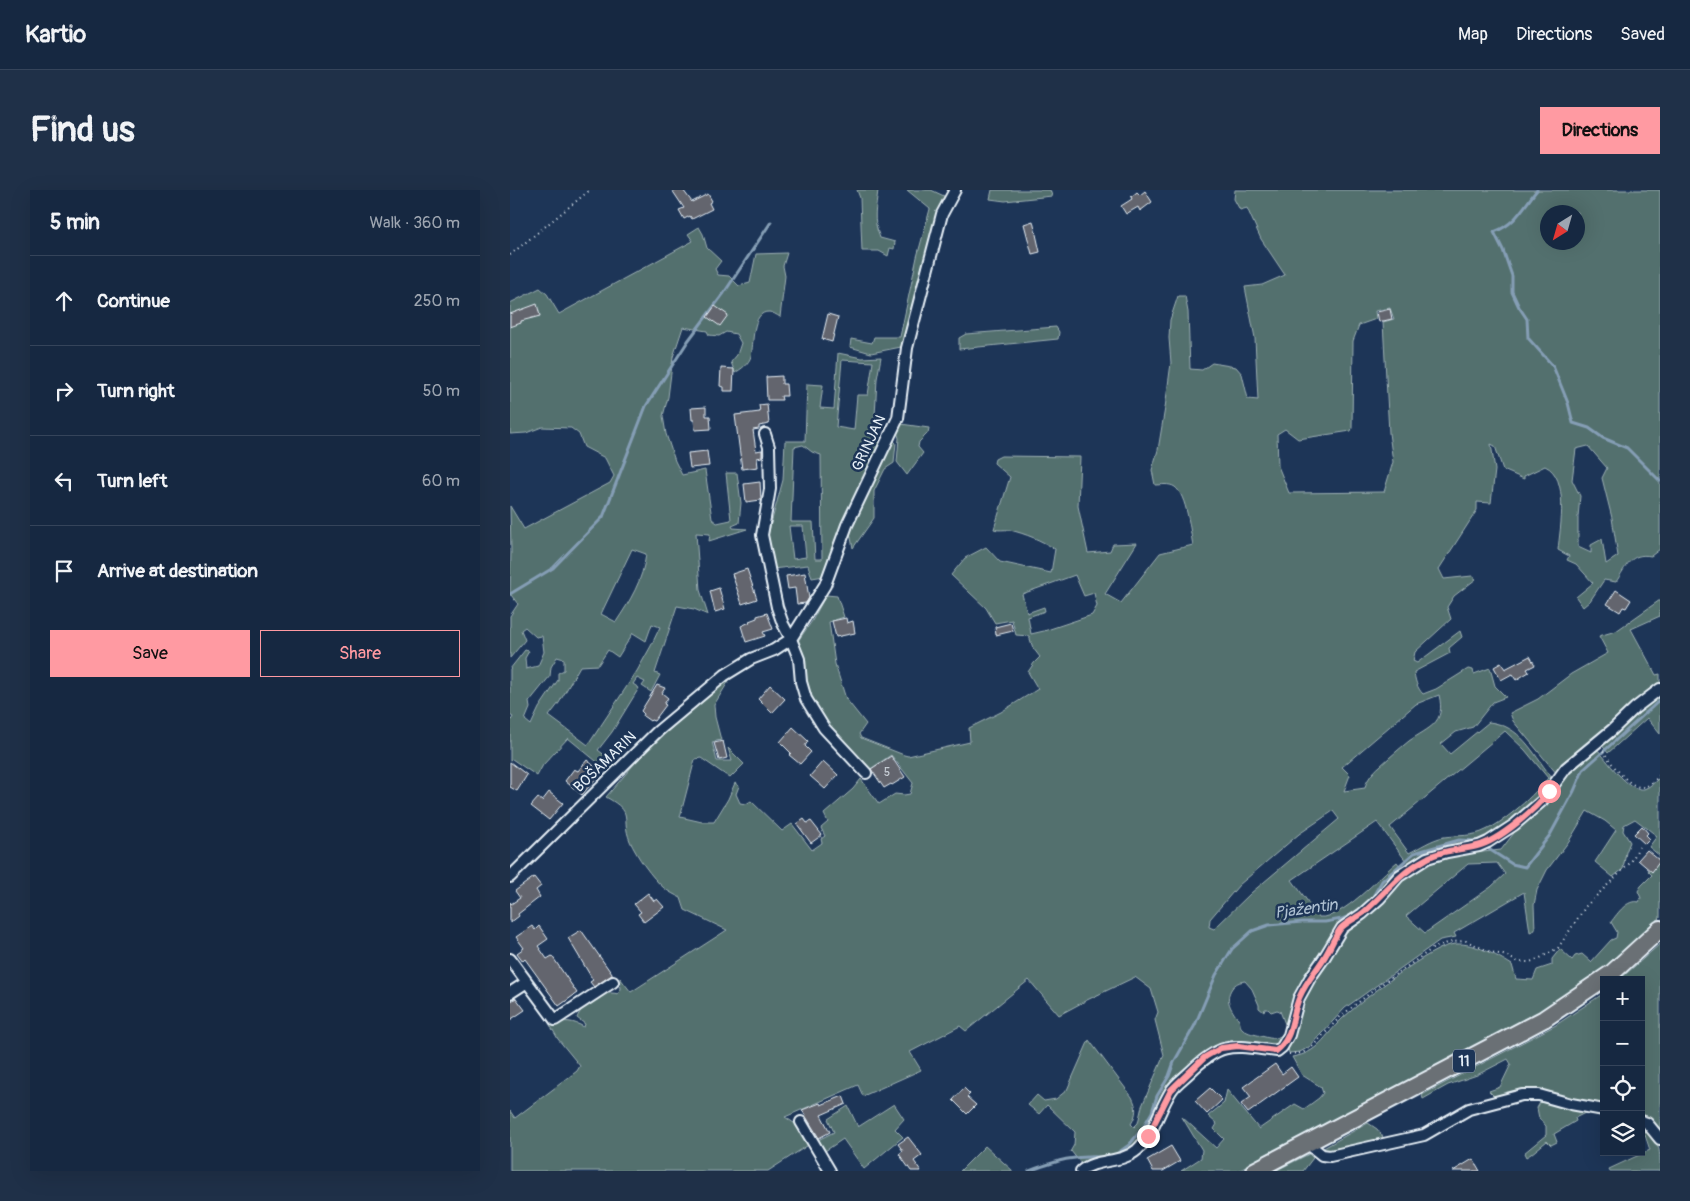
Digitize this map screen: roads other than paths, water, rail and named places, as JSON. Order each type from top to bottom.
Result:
[{"type":"main road","name":"11","points":[[1254,1171],[1544,1019],[1612,973],[1660,929]]},
{"type":"street","name":"GRINJAN","points":[[726,675],[751,659],[774,650],[792,639],[825,585],[847,525],[898,418],[907,348],[942,214],[955,190]]},
{"type":"street","points":[[765,434],[769,447],[770,489],[762,535],[777,607],[783,624],[792,639],[806,699],[824,728],[866,773]]},
{"type":"street","name":"BOŠAMARIN","points":[[510,877],[658,731],[726,675]]},
{"type":"street","points":[[1081,1171],[1087,1166],[1122,1158],[1136,1150],[1148,1136],[1171,1090],[1205,1057],[1221,1048],[1238,1046],[1276,1051],[1282,1047],[1289,1035],[1299,998],[1342,928],[1374,903],[1399,876],[1427,858],[1484,844],[1514,825],[1542,801],[1566,768],[1612,730],[1635,708],[1660,689]]},
{"type":"street","points":[[510,959],[556,1020],[613,982]]},
{"type":"street","points":[[510,994],[527,982]]},
{"type":"street","points":[[1307,1143],[1322,1156],[1330,1156],[1424,1135],[1469,1109],[1522,1095],[1539,1095],[1600,1109]]},
{"type":"street","points":[[801,1122],[830,1171]]},
{"type":"street","points":[[1645,1123],[1660,1139]]},
{"type":"waterway","points":[[1537,190],[1514,220],[1502,229],[1494,232],[1503,250],[1512,276],[1512,292],[1527,319],[1528,338],[1553,366],[1568,403],[1573,423],[1589,428],[1603,438],[1627,448],[1660,481]]},
{"type":"waterway","points":[[510,594],[553,568],[603,517],[646,406],[688,341],[724,293],[771,222]]},
{"type":"waterway","name":"Pjažentin","points":[[1484,846],[1512,864],[1525,867],[1550,835],[1583,770],[1660,700]]},
{"type":"waterway","name":"Pjažentin","points":[[1362,907],[1372,898],[1382,881],[1414,853],[1459,840],[1477,841],[1479,843]]},
{"type":"waterway","name":"Pjažentin","points":[[1112,1157],[1129,1145],[1142,1129],[1152,1112],[1157,1096],[1195,1025],[1216,975],[1232,949],[1252,931],[1269,925],[1325,922],[1342,919],[1355,913]]},
{"type":"waterway","name":"Pjažentin","points":[[1029,1171],[1065,1160],[1083,1157],[1103,1157]]}]
